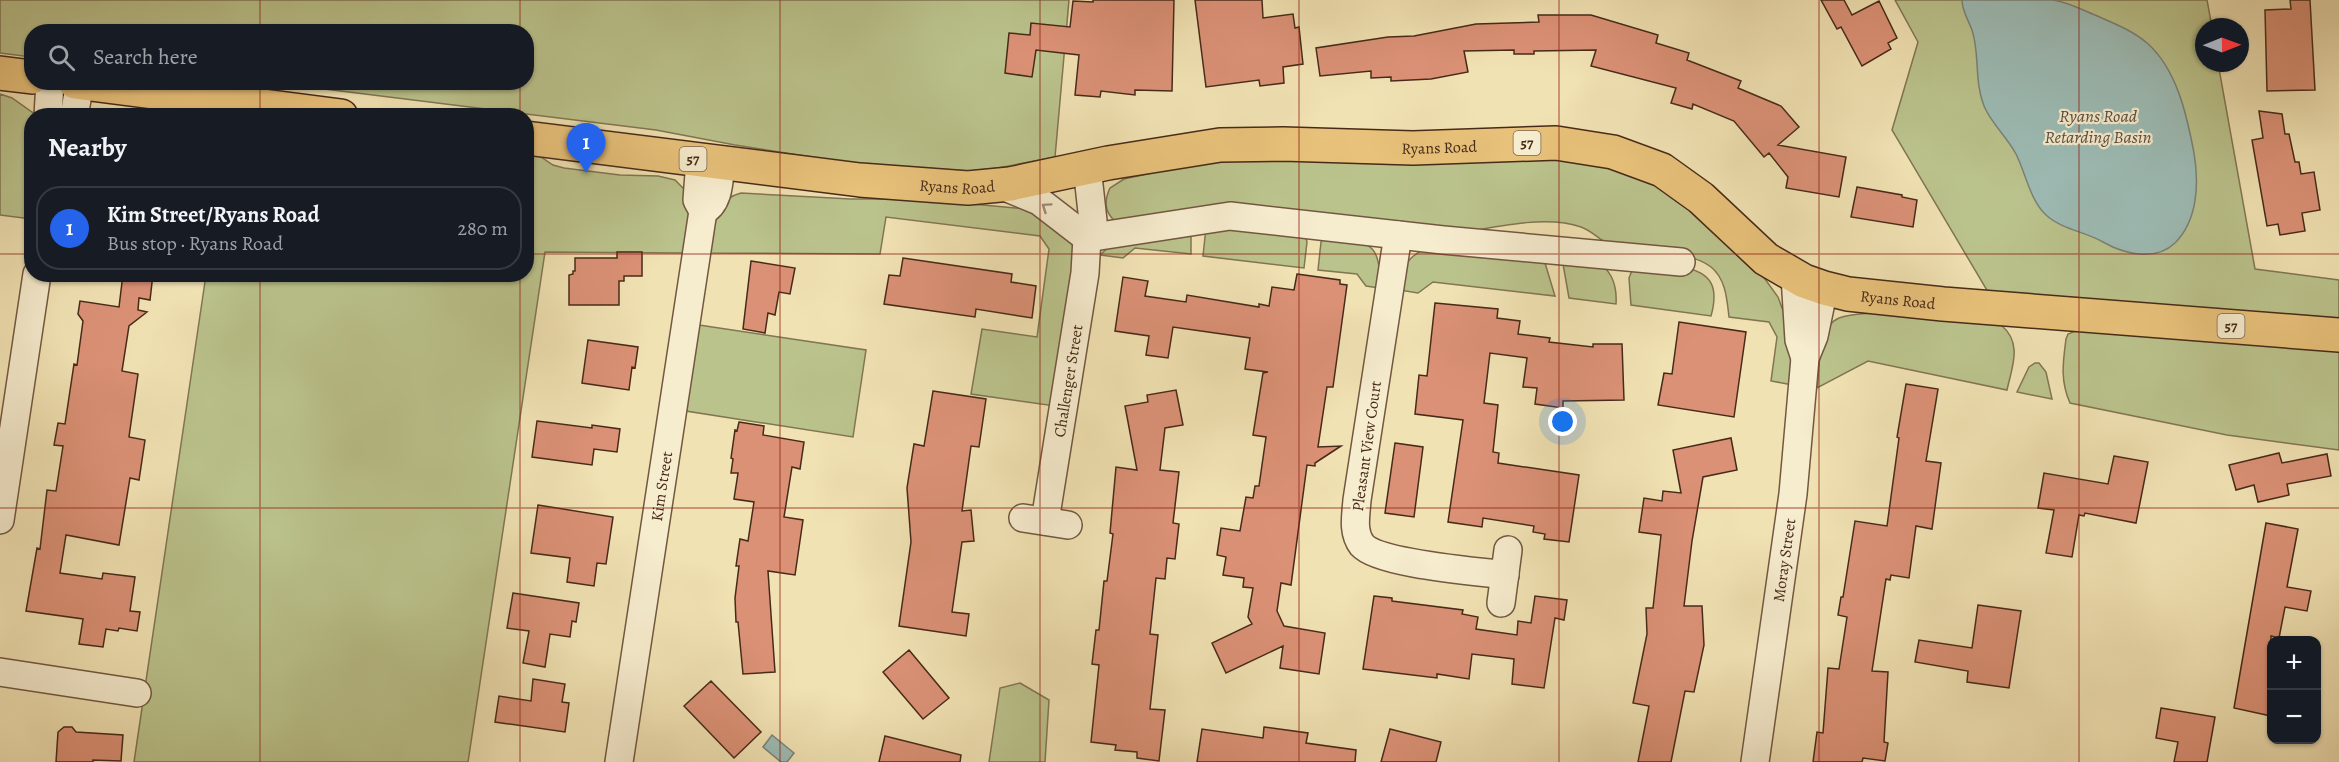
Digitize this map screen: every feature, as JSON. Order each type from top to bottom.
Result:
[{"type":"main road","points":[[0,73],[24,76]]},
{"type":"main road","points":[[135,90],[278,108]]},
{"type":"main road","name":"Ryans Road","points":[[534,139],[923,186],[968,188],[1000,185],[1193,149],[1242,144],[1413,148],[1556,143],[1613,152],[1662,170],[1701,198],[1766,259],[1809,282],[1848,294],[1964,306],[2325,333]]},
{"type":"street","points":[[48,108],[50,90]]},
{"type":"street","points":[[75,108],[79,90]]},
{"type":"street","name":"Kim Street","points":[[619,762],[703,211],[712,204],[718,188],[710,161]]},
{"type":"street","name":"Challenger Street","points":[[1045,521],[1085,273],[1087,238],[1093,221],[1078,169]]},
{"type":"street","points":[[1000,185],[1039,201],[1087,238],[1230,216],[1398,235],[1681,262]]},
{"type":"street","name":"Pleasant View Court","points":[[1398,235],[1357,500],[1355,518],[1358,536],[1368,550],[1388,558],[1507,563],[1502,603]]},
{"type":"street","points":[[0,520],[36,282]]},
{"type":"street","name":"Moray Street","points":[[1755,762],[1793,494],[1805,358],[1814,336],[1809,282]]},
{"type":"street","points":[[0,672],[137,693]]},
{"type":"green space","points":[[0,0],[1069,0],[1055,157],[969,171],[850,163],[656,130],[534,115],[534,108],[478,108],[333,90],[534,90],[534,24],[24,24],[24,56],[0,53]]},
{"type":"green space","points":[[1895,0],[2207,0],[2210,18],[2195,18],[2195,72],[2220,72],[2255,269],[2339,280],[2339,318],[1988,292],[1892,130],[1918,42]]},
{"type":"green space","points":[[0,94],[12,98],[26,108],[24,108],[24,218],[0,215]]},
{"type":"green space","points":[[534,154],[553,165],[564,168],[620,175],[658,176],[675,180],[688,193],[691,211],[684,253],[545,252],[468,762],[134,762],[205,282],[534,282]]},
{"type":"green space","points":[[1497,155],[1591,161],[1651,183],[1688,207],[1765,279],[1778,297],[1785,316],[1791,351],[1793,385],[1771,381],[1777,337],[1769,322],[1729,317],[1723,284],[1711,267],[1701,261],[1676,254],[1612,246],[1581,227],[1541,222],[1472,231],[1116,222],[1106,206],[1110,188],[1124,179],[1234,159]]},
{"type":"green space","points":[[741,193],[851,199],[918,199],[1027,209],[1072,242],[1075,252],[1055,406],[971,394],[982,329],[1037,337],[1049,249],[1040,236],[886,217],[880,254],[709,253],[719,208],[724,202]]},
{"type":"green space","points":[[1206,228],[1305,234],[1307,242],[1304,268],[1203,256]]},
{"type":"green space","points":[[1191,234],[1191,254],[1135,248],[1123,258],[1100,255],[1109,247]]},
{"type":"green space","points":[[1325,236],[1351,240],[1369,246],[1378,260],[1379,288],[1366,286],[1357,274],[1318,270],[1321,242]]},
{"type":"green space","points":[[1423,250],[1545,263],[1555,296],[1433,282],[1418,293],[1399,290],[1408,262]]},
{"type":"green space","points":[[1563,264],[1603,266],[1614,283],[1616,304],[1569,298]]},
{"type":"green space","points":[[1683,267],[1701,273],[1711,283],[1714,297],[1711,316],[1631,305],[1629,278],[1633,268]]},
{"type":"green space","points":[[1899,313],[2001,325],[2008,332],[2014,347],[2007,390],[1868,361],[1817,388],[1823,339],[1832,323],[1847,316]]},
{"type":"green space","points":[[699,325],[866,350],[853,437],[686,411]]},
{"type":"green space","points":[[2078,330],[2339,349],[2339,450],[2227,435],[2070,403],[2064,379],[2064,356],[2068,334]]},
{"type":"green space","points":[[2039,363],[2046,372],[2052,399],[2017,392],[2029,367]]},
{"type":"green space","points":[[1020,683],[1049,700],[1045,762],[989,762],[1000,688]]},
{"type":"water","name":"Ryans Road Retarding Basin","points":[[1962,0],[2063,2],[2129,31],[2141,38],[2157,54],[2166,66],[2179,94],[2196,165],[2195,201],[2183,234],[2175,243],[2158,253],[2130,253],[2059,224],[2046,215],[2032,194],[2016,154],[1984,106],[1979,87],[1976,48]]},
{"type":"water","points":[[772,735],[794,753],[787,762],[781,762],[763,747]]},
{"type":"building","points":[[1093,0],[1174,0],[1172,91],[1135,90],[1135,95],[1101,91],[1100,97],[1075,95],[1079,55],[1036,50],[1032,77],[1005,73],[1009,33],[1030,35],[1031,23],[1070,27],[1073,1],[1093,2]]},
{"type":"building","points":[[1195,0],[1262,0],[1263,18],[1293,14],[1295,28],[1299,27],[1303,64],[1283,67],[1284,83],[1260,86],[1259,80],[1206,87]]},
{"type":"building","points":[[1821,0],[1844,0],[1852,15],[1879,1],[1897,38],[1888,43],[1891,49],[1862,66],[1841,27],[1837,29]]},
{"type":"building","points":[[2290,0],[2310,0],[2315,90],[2267,91],[2265,10],[2291,9]]},
{"type":"building","points":[[1538,15],[1591,15],[1658,35],[1656,43],[1689,53],[1687,60],[1741,81],[1738,88],[1781,106],[1799,127],[1778,145],[1846,157],[1839,197],[1786,188],[1788,177],[1769,153],[1764,157],[1734,121],[1693,104],[1692,109],[1671,103],[1676,88],[1591,66],[1596,50],[1534,51],[1534,54],[1514,54],[1514,50],[1464,51],[1468,72],[1431,79],[1391,81],[1391,77],[1371,78],[1371,71],[1320,76],[1316,48],[1388,37],[1414,36],[1476,24],[1539,22]]},
{"type":"building","points":[[2259,111],[2282,114],[2285,134],[2289,134],[2295,162],[2299,162],[2301,174],[2314,172],[2320,210],[2302,213],[2305,231],[2280,235],[2278,224],[2267,226],[2252,140],[2263,138]]},
{"type":"building","points":[[1857,187],[1917,200],[1913,227],[1851,217]]},
{"type":"building","points":[[617,252],[642,252],[642,276],[624,276],[624,281],[619,281],[619,305],[569,305],[569,275],[575,271],[575,258],[617,258]]},
{"type":"building","points":[[903,258],[1012,274],[1011,282],[1036,286],[1032,318],[976,309],[975,317],[884,304],[889,275],[900,276]]},
{"type":"building","points":[[751,261],[795,268],[790,294],[779,292],[775,315],[768,313],[765,333],[743,329]]},
{"type":"building","points":[[1297,274],[1340,280],[1340,284],[1347,285],[1333,387],[1327,387],[1318,447],[1341,446],[1315,463],[1315,466],[1307,465],[1291,585],[1281,583],[1277,611],[1284,626],[1325,633],[1319,674],[1280,668],[1283,646],[1226,673],[1212,643],[1252,624],[1248,617],[1253,588],[1243,587],[1244,578],[1223,575],[1226,557],[1217,555],[1221,528],[1240,531],[1246,497],[1253,498],[1255,486],[1259,486],[1266,437],[1253,435],[1263,373],[1268,372],[1245,369],[1250,338],[1173,327],[1168,358],[1146,355],[1149,336],[1115,331],[1123,277],[1148,281],[1145,296],[1186,302],[1187,295],[1259,307],[1259,304],[1269,306],[1272,287],[1294,290]]},
{"type":"building","points":[[122,282],[152,282],[150,300],[139,298],[138,310],[147,312],[129,326],[122,371],[138,374],[129,437],[145,440],[139,480],[130,478],[119,545],[66,535],[60,573],[102,579],[103,573],[135,577],[130,611],[140,612],[137,631],[119,628],[118,631],[106,629],[103,647],[79,644],[83,619],[26,611],[37,548],[40,549],[47,490],[56,491],[63,446],[54,445],[58,423],[65,424],[74,364],[77,365],[83,321],[78,314],[80,301],[119,307]]},
{"type":"building","points":[[1435,303],[1498,309],[1497,318],[1520,321],[1518,334],[1550,338],[1549,342],[1593,347],[1593,344],[1622,344],[1624,400],[1563,401],[1563,408],[1535,404],[1537,388],[1523,387],[1527,358],[1490,353],[1484,403],[1498,405],[1493,452],[1499,453],[1498,463],[1579,475],[1569,542],[1544,539],[1545,534],[1533,532],[1534,526],[1483,518],[1482,527],[1448,522],[1463,420],[1415,414],[1419,375],[1427,376]]},
{"type":"building","points":[[1679,322],[1746,332],[1734,417],[1658,405],[1664,373],[1672,374]]},
{"type":"building","points":[[588,340],[638,347],[629,390],[582,383]]},
{"type":"building","points":[[1906,384],[1938,389],[1926,461],[1941,463],[1932,529],[1916,526],[1909,578],[1891,575],[1890,580],[1886,579],[1872,671],[1888,672],[1884,742],[1888,743],[1885,761],[1863,758],[1862,762],[1813,762],[1817,732],[1823,733],[1828,668],[1839,669],[1847,617],[1838,615],[1855,521],[1887,526],[1899,438],[1897,437]]},
{"type":"building","points":[[1176,390],[1183,425],[1165,428],[1160,470],[1179,472],[1173,523],[1179,524],[1175,559],[1167,558],[1165,579],[1156,578],[1150,634],[1158,635],[1150,709],[1165,710],[1159,761],[1137,758],[1137,752],[1115,750],[1116,745],[1091,742],[1099,665],[1092,664],[1113,534],[1110,533],[1116,467],[1137,470],[1125,406],[1148,402],[1147,395]]},
{"type":"building","points":[[933,391],[986,399],[979,447],[971,446],[962,511],[971,510],[974,541],[962,542],[952,612],[969,614],[966,636],[899,626],[911,542],[907,488],[914,444],[924,446]]},
{"type":"building","points":[[537,421],[620,429],[617,452],[594,449],[592,465],[532,457]]},
{"type":"building","points":[[739,422],[764,426],[763,435],[804,442],[800,469],[792,467],[784,517],[803,520],[795,575],[768,571],[775,672],[743,674],[738,622],[736,622],[735,598],[739,566],[736,566],[740,539],[748,541],[754,502],[734,499],[738,473],[731,473],[733,459],[731,458],[735,430],[737,431]]},
{"type":"building","points":[[1731,438],[1737,470],[1703,477],[1692,541],[1684,606],[1702,606],[1704,645],[1694,692],[1685,691],[1671,762],[1638,762],[1649,706],[1633,703],[1647,634],[1646,608],[1653,608],[1661,535],[1639,532],[1644,498],[1662,501],[1663,491],[1681,493],[1673,450]]},
{"type":"building","points":[[1395,443],[1423,447],[1414,517],[1385,513]]},
{"type":"building","points":[[2279,453],[2282,463],[2327,454],[2331,476],[2287,484],[2289,495],[2258,502],[2254,485],[2236,490],[2229,465]]},
{"type":"building","points":[[2114,456],[2148,462],[2136,523],[2085,513],[2084,516],[2079,515],[2072,557],[2046,553],[2054,510],[2038,508],[2044,473],[2108,484]]},
{"type":"building","points":[[538,505],[613,517],[606,564],[597,563],[594,586],[567,582],[570,558],[531,553]]},
{"type":"building","points":[[2266,523],[2298,529],[2287,587],[2311,591],[2307,611],[2285,607],[2279,636],[2267,636],[2267,715],[2234,708]]},
{"type":"building","points":[[513,593],[579,603],[576,622],[572,621],[570,637],[550,634],[545,667],[523,663],[529,631],[507,628]]},
{"type":"building","points":[[1374,596],[1392,598],[1392,601],[1463,610],[1462,614],[1478,617],[1476,629],[1517,635],[1518,621],[1531,623],[1535,596],[1567,600],[1564,620],[1555,618],[1544,688],[1512,684],[1514,659],[1472,654],[1469,679],[1437,674],[1437,678],[1363,669]]},
{"type":"building","points":[[1978,605],[2021,611],[2009,688],[1967,682],[1968,671],[1915,662],[1919,640],[1972,648]]},
{"type":"building","points":[[909,650],[949,698],[923,719],[883,672]]},
{"type":"building","points":[[533,679],[565,684],[562,702],[569,703],[565,732],[495,722],[499,696],[531,701]]},
{"type":"building","points":[[711,681],[761,732],[734,758],[684,706]]},
{"type":"building","points":[[2161,708],[2215,717],[2207,762],[2174,762],[2178,742],[2156,738]]},
{"type":"building","points":[[64,727],[72,727],[76,732],[123,735],[121,761],[56,762],[58,732]]},
{"type":"building","points":[[1264,727],[1308,733],[1306,743],[1356,750],[1355,762],[1197,762],[1202,729],[1263,738]]},
{"type":"building","points":[[1390,729],[1441,742],[1436,762],[1381,762]]},
{"type":"building","points":[[885,736],[961,755],[960,762],[879,762]]},
{"type":"place","name":"Kim Street/Ryans Road","points":[[586,173]]}]
